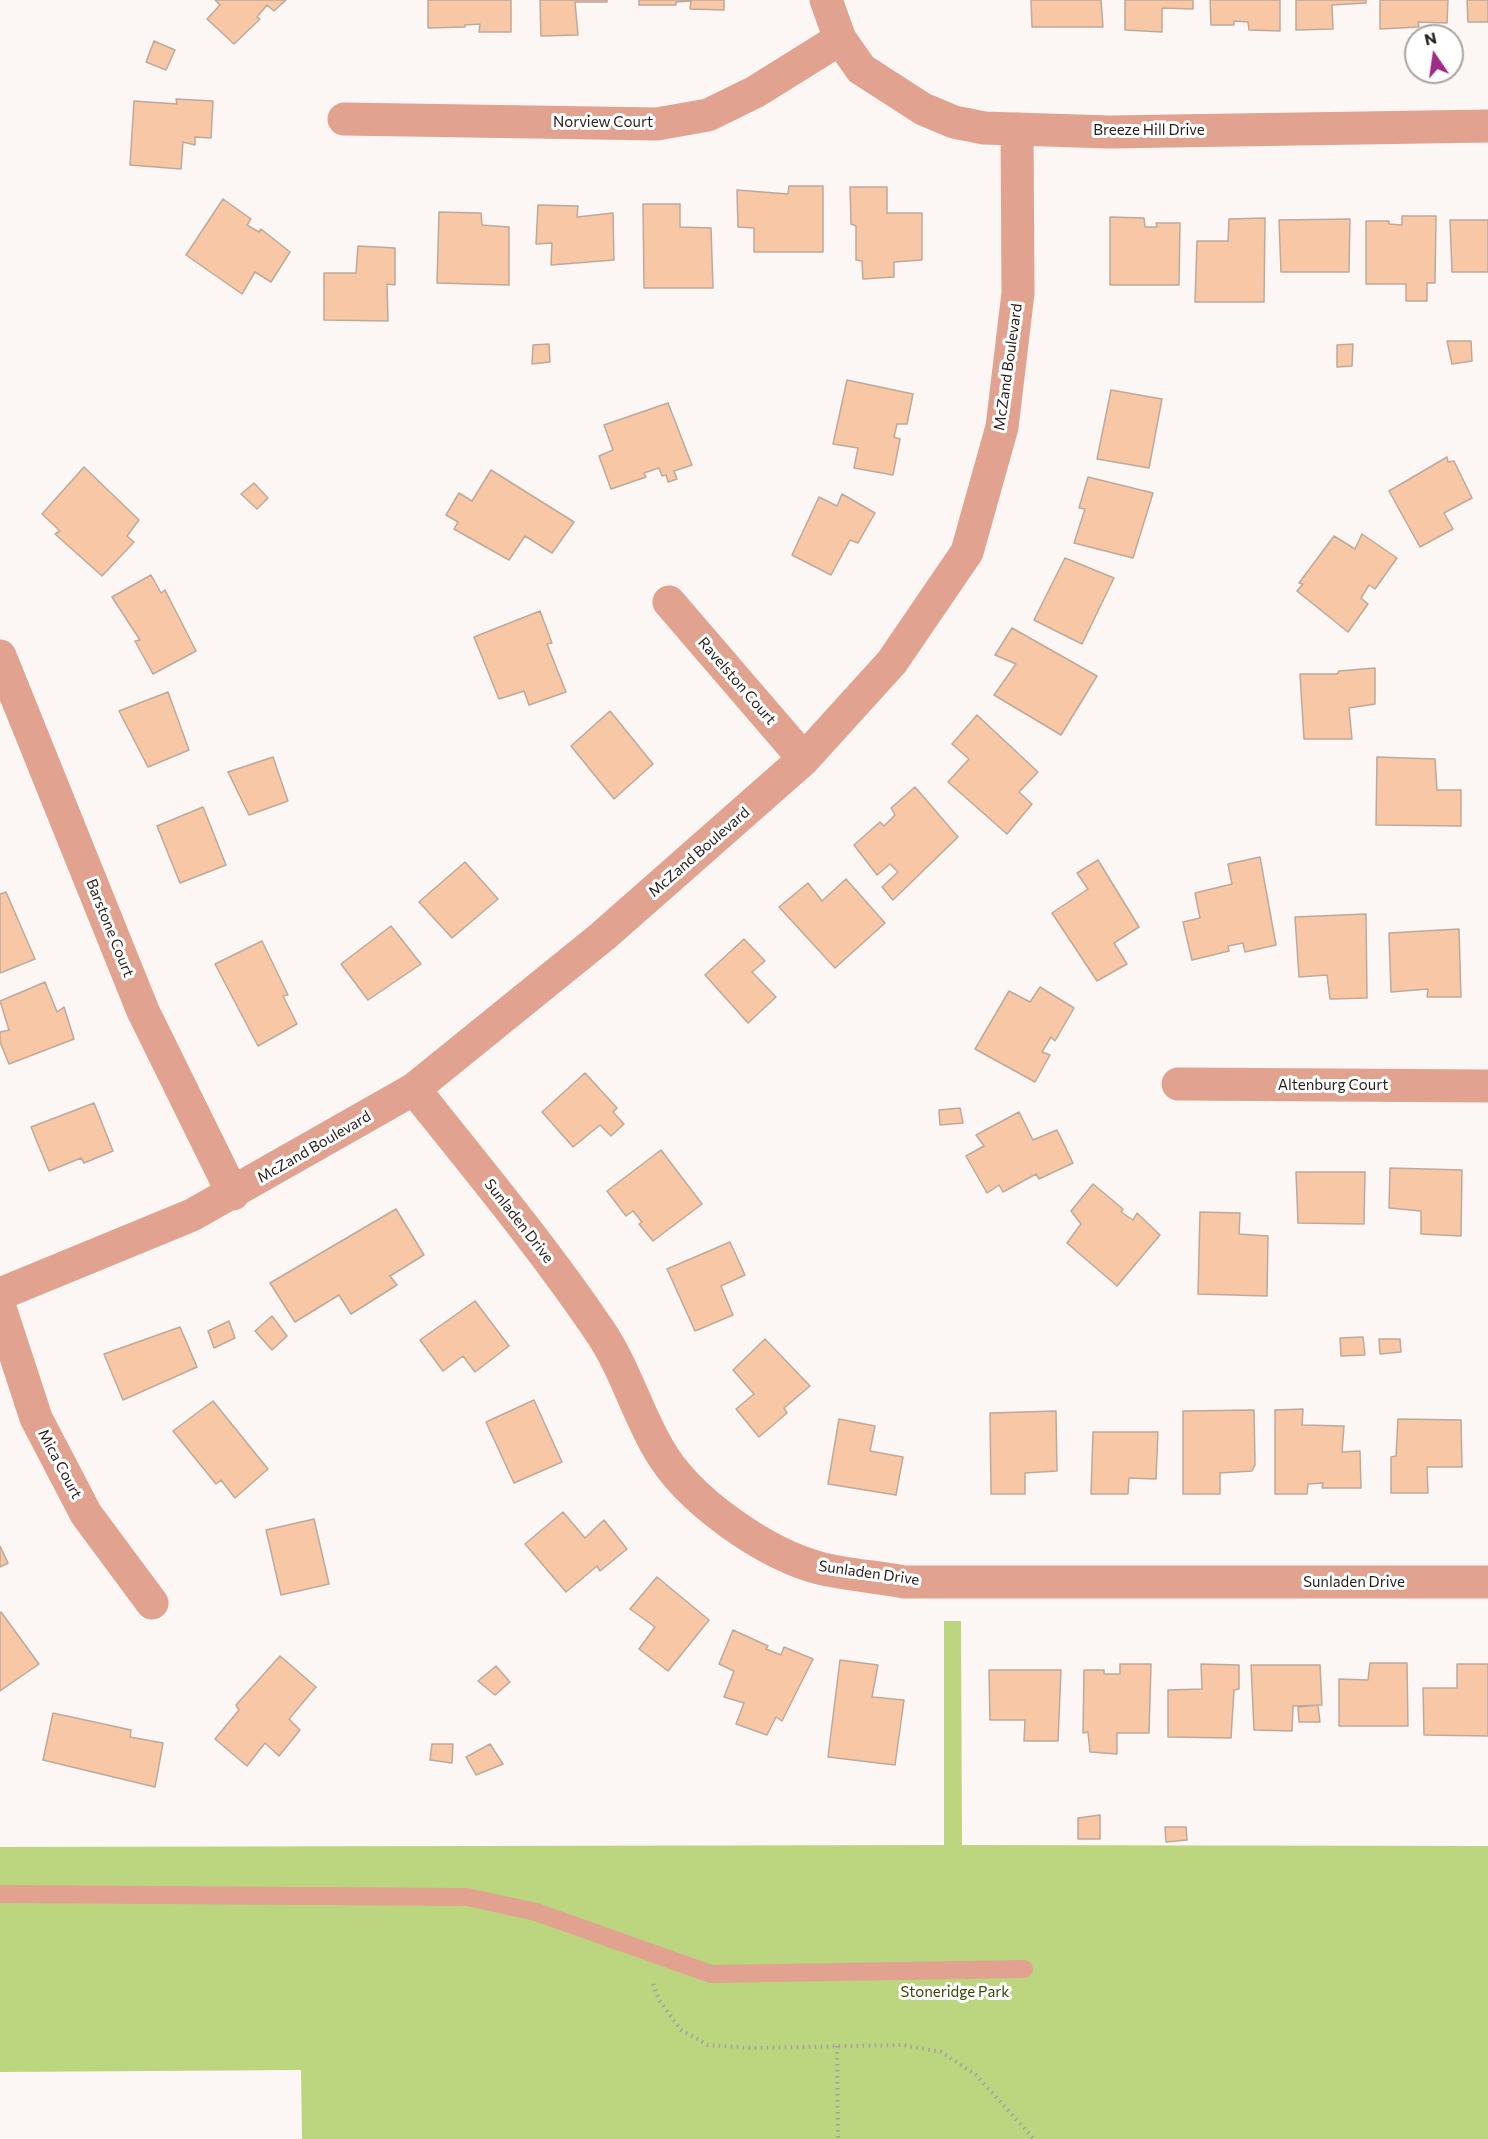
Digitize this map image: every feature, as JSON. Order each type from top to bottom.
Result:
[{"type":"street","name":"Breeze Hill Drive","points":[[826,0],[840,39],[861,69],[923,109],[954,123],[984,128],[1109,132],[1488,126]]},
{"type":"street","name":"Norview Court","points":[[344,119],[657,124],[708,115],[755,92],[840,39]]},
{"type":"street","name":"McZand Boulevard","points":[[0,1294],[192,1215],[233,1194],[414,1089],[603,936],[804,759],[892,662],[966,552],[1002,427],[1017,304],[1017,129]]},
{"type":"street","name":"Ravelston Court","points":[[669,602],[804,759]]},
{"type":"street","name":"Barstone Court","points":[[0,656],[143,1011],[233,1194]]},
{"type":"street","name":"Altenburg Court","points":[[1178,1084],[1488,1086]]},
{"type":"street","name":"Sunladen Drive","points":[[414,1089],[530,1234],[601,1332],[658,1450],[697,1496],[741,1531],[777,1552],[822,1569],[904,1582],[1488,1582]]},
{"type":"street","name":"Mica Court","points":[[0,1308],[36,1418],[86,1514],[152,1603]]},
{"type":"lane","points":[[0,1894],[467,1898],[536,1912],[711,1974],[1024,1969]]},
{"type":"path","points":[[639,1950],[659,2000],[681,2030],[708,2045],[751,2048],[903,2045],[941,2052],[976,2075],[1032,2138]]},
{"type":"path","points":[[837,2046],[838,2139]]},
{"type":"green space","name":"Stoneridge Park","points":[[944,1621],[961,1621],[962,1845],[1488,1846],[1488,2139],[302,2139],[301,2070],[0,2072],[0,1847],[944,1845]]},
{"type":"building","points":[[215,0],[286,0],[274,11],[267,5],[257,17],[260,19],[234,44],[207,19],[220,5]]},
{"type":"building","points":[[428,0],[511,0],[511,32],[479,32],[480,24],[465,25],[465,27],[428,28]]},
{"type":"building","points":[[540,0],[607,0],[607,2],[575,2],[578,35],[541,36]]},
{"type":"building","points":[[639,0],[724,0],[724,10],[690,9],[691,1],[676,2],[676,5],[639,5]]},
{"type":"building","points":[[1031,0],[1101,0],[1103,27],[1032,27]]},
{"type":"building","points":[[1125,0],[1193,0],[1193,9],[1162,8],[1162,32],[1125,30]]},
{"type":"building","points":[[1210,0],[1280,0],[1280,31],[1249,30],[1248,22],[1234,21],[1234,25],[1211,25]]},
{"type":"building","points":[[1296,0],[1366,0],[1366,3],[1332,5],[1333,29],[1296,30]]},
{"type":"building","points":[[1380,0],[1448,0],[1447,23],[1418,22],[1418,24],[1404,24],[1404,28],[1380,29]]},
{"type":"building","points":[[1467,0],[1488,0],[1488,22],[1468,22]]},
{"type":"building","points":[[154,41],[175,50],[166,70],[146,62]]},
{"type":"building","points":[[176,99],[213,101],[211,138],[195,137],[195,145],[183,142],[181,169],[130,165],[134,101],[177,104]]},
{"type":"building","points":[[789,186],[823,186],[823,252],[754,252],[754,228],[738,227],[737,190],[788,194]]},
{"type":"building","points":[[850,187],[887,187],[887,213],[922,213],[922,260],[894,262],[894,277],[863,279],[862,261],[856,260],[856,226],[851,224]]},
{"type":"building","points":[[223,199],[251,219],[247,225],[259,232],[261,229],[290,252],[271,282],[255,272],[242,294],[186,255]]},
{"type":"building","points":[[643,204],[680,204],[680,227],[711,228],[713,288],[644,288]]},
{"type":"building","points":[[538,205],[578,206],[577,217],[613,213],[614,260],[551,265],[552,243],[536,244]]},
{"type":"building","points":[[439,212],[481,213],[482,225],[509,227],[509,285],[437,283]]},
{"type":"building","points":[[1402,216],[1436,216],[1435,283],[1427,283],[1427,301],[1406,301],[1406,284],[1366,284],[1366,221],[1389,221],[1389,224],[1402,225]]},
{"type":"building","points":[[1110,217],[1144,218],[1145,227],[1157,227],[1156,223],[1180,223],[1179,285],[1110,285]]},
{"type":"building","points":[[1265,218],[1264,302],[1195,302],[1197,241],[1228,241],[1229,219]]},
{"type":"building","points":[[1350,219],[1349,272],[1281,272],[1279,220]]},
{"type":"building","points":[[1450,220],[1488,220],[1488,272],[1452,272]]},
{"type":"building","points":[[358,246],[395,248],[395,285],[387,284],[388,321],[324,320],[324,273],[356,273]]},
{"type":"building","points":[[1447,341],[1471,341],[1472,361],[1452,364]]},
{"type":"building","points":[[549,344],[550,362],[532,364],[533,345]]},
{"type":"building","points":[[1353,344],[1352,366],[1337,367],[1337,345]]},
{"type":"building","points":[[847,380],[913,394],[907,424],[897,424],[894,437],[900,439],[893,475],[854,468],[858,448],[833,444]]},
{"type":"building","points":[[1111,390],[1162,399],[1149,468],[1097,459]]},
{"type":"building","points":[[668,403],[692,465],[674,471],[677,479],[668,482],[666,475],[662,476],[659,468],[644,473],[646,477],[611,489],[599,456],[613,450],[604,425]]},
{"type":"building","points":[[1447,457],[1448,462],[1454,461],[1472,498],[1444,513],[1453,529],[1420,547],[1389,491]]},
{"type":"building","points":[[84,467],[139,520],[127,536],[134,542],[102,576],[55,534],[60,531],[42,514]]},
{"type":"building","points":[[491,470],[574,522],[552,553],[525,536],[509,560],[454,529],[458,522],[446,515],[459,493],[472,501]]},
{"type":"building","points":[[1088,477],[1153,493],[1133,558],[1074,543],[1085,509],[1079,508]]},
{"type":"building","points":[[254,483],[268,498],[257,509],[241,494]]},
{"type":"building","points":[[842,494],[875,513],[858,543],[850,540],[831,575],[792,555],[819,497],[837,506]]},
{"type":"building","points":[[1362,534],[1397,558],[1375,589],[1369,585],[1361,598],[1368,604],[1348,632],[1297,591],[1303,584],[1299,583],[1334,536],[1355,549]]},
{"type":"building","points":[[1065,558],[1114,578],[1082,644],[1034,620]]},
{"type":"building","points":[[151,575],[161,593],[165,590],[196,651],[153,674],[135,641],[140,640],[112,597]]},
{"type":"building","points":[[540,611],[552,643],[547,644],[566,692],[529,705],[524,691],[499,699],[474,637]]},
{"type":"building","points":[[1012,628],[1097,676],[1061,735],[994,695],[1016,664],[995,655]]},
{"type":"building","points":[[1375,668],[1375,704],[1349,708],[1352,739],[1304,739],[1300,674],[1337,674],[1339,671]]},
{"type":"building","points":[[168,692],[189,750],[148,767],[119,711]]},
{"type":"building","points":[[610,711],[653,764],[614,799],[571,746]]},
{"type":"building","points":[[977,715],[1038,772],[1019,792],[1032,804],[1007,834],[948,782],[969,759],[952,744]]},
{"type":"building","points":[[273,757],[288,801],[249,815],[228,772]]},
{"type":"building","points":[[1377,757],[1435,759],[1437,790],[1461,790],[1461,826],[1376,825]]},
{"type":"building","points":[[915,787],[958,837],[893,900],[882,887],[898,872],[890,864],[877,875],[854,845],[880,822],[884,826],[895,815],[891,808]]},
{"type":"building","points":[[203,807],[226,865],[180,883],[157,826]]},
{"type":"building","points":[[1260,857],[1276,945],[1245,952],[1243,943],[1228,946],[1229,951],[1192,960],[1183,922],[1200,918],[1195,893],[1232,884],[1228,864]]},
{"type":"building","points":[[1098,860],[1139,927],[1114,943],[1127,964],[1097,981],[1052,913],[1088,889],[1077,873]]},
{"type":"building","points":[[465,862],[498,899],[452,938],[419,902]]},
{"type":"building","points":[[846,879],[885,923],[835,968],[779,907],[808,883],[822,901]]},
{"type":"building","points":[[6,892],[35,959],[0,973],[0,894]]},
{"type":"building","points":[[1366,914],[1367,998],[1330,999],[1327,975],[1299,977],[1295,917]]},
{"type":"building","points":[[391,926],[421,964],[368,1000],[341,964]]},
{"type":"building","points":[[1459,929],[1461,997],[1427,997],[1428,989],[1391,992],[1389,933]]},
{"type":"building","points":[[744,939],[765,961],[752,972],[776,997],[748,1023],[705,975]]},
{"type":"building","points":[[262,941],[288,995],[283,996],[297,1024],[258,1046],[215,964]]},
{"type":"building","points":[[45,982],[57,1012],[64,1007],[74,1039],[9,1064],[0,1042],[0,1032],[9,1030],[0,1001]]},
{"type":"building","points":[[1040,987],[1074,1008],[1055,1041],[1051,1037],[1042,1052],[1050,1055],[1035,1082],[975,1049],[1009,991],[1030,1002]]},
{"type":"building","points":[[585,1073],[617,1108],[613,1112],[624,1124],[611,1136],[600,1125],[573,1147],[542,1112]]},
{"type":"building","points":[[94,1103],[113,1151],[84,1163],[81,1158],[49,1171],[31,1127]]},
{"type":"building","points":[[960,1108],[963,1123],[940,1125],[939,1110]]},
{"type":"building","points":[[1019,1112],[1033,1140],[1057,1130],[1073,1163],[1039,1179],[1036,1174],[1003,1192],[999,1185],[987,1193],[966,1156],[984,1146],[976,1135]]},
{"type":"building","points":[[661,1150],[702,1204],[653,1241],[639,1224],[642,1222],[633,1211],[626,1216],[607,1191]]},
{"type":"building","points":[[1390,1168],[1462,1170],[1461,1236],[1421,1234],[1421,1211],[1389,1208]]},
{"type":"building","points":[[1296,1172],[1365,1172],[1364,1224],[1298,1223]]},
{"type":"building","points":[[1093,1184],[1123,1209],[1121,1212],[1133,1220],[1137,1213],[1160,1235],[1117,1286],[1067,1243],[1081,1224],[1071,1211]]},
{"type":"building","points":[[396,1209],[424,1255],[390,1276],[397,1285],[351,1314],[339,1295],[295,1322],[270,1283]]},
{"type":"building","points":[[1200,1212],[1240,1213],[1239,1234],[1268,1236],[1267,1296],[1198,1294]]},
{"type":"building","points":[[730,1242],[745,1275],[721,1286],[733,1315],[695,1331],[667,1269]]},
{"type":"building","points":[[475,1301],[509,1346],[475,1372],[463,1356],[443,1371],[420,1340]]},
{"type":"building","points":[[272,1316],[287,1336],[272,1350],[255,1331]]},
{"type":"building","points":[[229,1321],[235,1338],[214,1348],[208,1331]]},
{"type":"building","points":[[180,1327],[197,1367],[123,1400],[104,1354]]},
{"type":"building","points":[[1363,1337],[1365,1355],[1341,1356],[1340,1338]]},
{"type":"building","points":[[765,1339],[810,1386],[784,1408],[787,1413],[759,1437],[736,1409],[754,1394],[733,1370]]},
{"type":"building","points":[[1379,1339],[1400,1339],[1401,1352],[1380,1354]]},
{"type":"building","points":[[534,1400],[562,1462],[514,1483],[486,1422]]},
{"type":"building","points":[[213,1401],[268,1469],[235,1498],[221,1480],[216,1484],[173,1431]]},
{"type":"building","points":[[1303,1409],[1302,1425],[1344,1426],[1342,1452],[1360,1451],[1361,1488],[1322,1488],[1323,1483],[1308,1484],[1307,1494],[1275,1494],[1275,1410]]},
{"type":"building","points":[[1254,1410],[1255,1465],[1252,1471],[1220,1473],[1220,1494],[1183,1494],[1183,1411]]},
{"type":"building","points":[[1056,1411],[1057,1471],[1025,1473],[1025,1494],[991,1494],[990,1413]]},
{"type":"building","points":[[839,1419],[875,1426],[870,1451],[903,1457],[896,1495],[828,1484]]},
{"type":"building","points":[[1398,1419],[1461,1420],[1462,1467],[1427,1467],[1428,1493],[1391,1493],[1391,1457],[1396,1456]]},
{"type":"building","points":[[1093,1432],[1158,1432],[1156,1479],[1129,1478],[1128,1494],[1091,1494]]},
{"type":"building","points":[[563,1512],[585,1538],[604,1520],[627,1549],[600,1571],[597,1566],[566,1592],[525,1544]]},
{"type":"building","points":[[314,1519],[329,1584],[281,1595],[266,1530]]},
{"type":"building","points":[[0,1546],[8,1563],[0,1567]]},
{"type":"building","points":[[657,1577],[709,1620],[668,1671],[639,1649],[655,1627],[630,1609]]},
{"type":"building","points":[[0,1613],[39,1664],[0,1691]]},
{"type":"building","points":[[733,1630],[768,1646],[766,1649],[781,1655],[784,1647],[813,1659],[782,1721],[776,1717],[767,1735],[736,1724],[744,1703],[724,1697],[734,1671],[719,1664]]},
{"type":"building","points":[[280,1656],[316,1687],[289,1719],[300,1730],[279,1756],[265,1743],[247,1766],[215,1739],[239,1710],[236,1705]]},
{"type":"building","points":[[840,1660],[878,1665],[872,1697],[904,1700],[895,1765],[828,1757]]},
{"type":"building","points":[[1370,1663],[1407,1663],[1408,1726],[1339,1726],[1339,1679],[1368,1680]]},
{"type":"building","points":[[1120,1664],[1151,1664],[1149,1733],[1117,1733],[1117,1754],[1090,1752],[1088,1732],[1083,1733],[1084,1670],[1104,1670],[1104,1674],[1120,1674]]},
{"type":"building","points":[[1201,1664],[1239,1665],[1239,1689],[1234,1690],[1231,1738],[1168,1737],[1168,1690],[1202,1689]]},
{"type":"building","points":[[1457,1664],[1488,1664],[1488,1736],[1424,1735],[1423,1688],[1457,1688]]},
{"type":"building","points":[[1251,1665],[1320,1665],[1322,1705],[1293,1706],[1292,1731],[1254,1730]]},
{"type":"building","points":[[496,1666],[510,1682],[495,1695],[478,1681]]},
{"type":"building","points":[[989,1670],[1061,1670],[1058,1741],[1024,1741],[1025,1720],[990,1720]]},
{"type":"building","points":[[1318,1705],[1320,1722],[1299,1722],[1298,1707]]},
{"type":"building","points":[[53,1713],[131,1730],[130,1737],[163,1743],[155,1787],[43,1760]]},
{"type":"building","points":[[432,1744],[453,1744],[452,1763],[430,1760]]},
{"type":"building","points":[[490,1744],[503,1764],[476,1775],[466,1757]]},
{"type":"building","points":[[1100,1815],[1100,1839],[1078,1839],[1078,1818]]},
{"type":"building","points":[[1165,1827],[1186,1827],[1187,1840],[1166,1842]]}]
